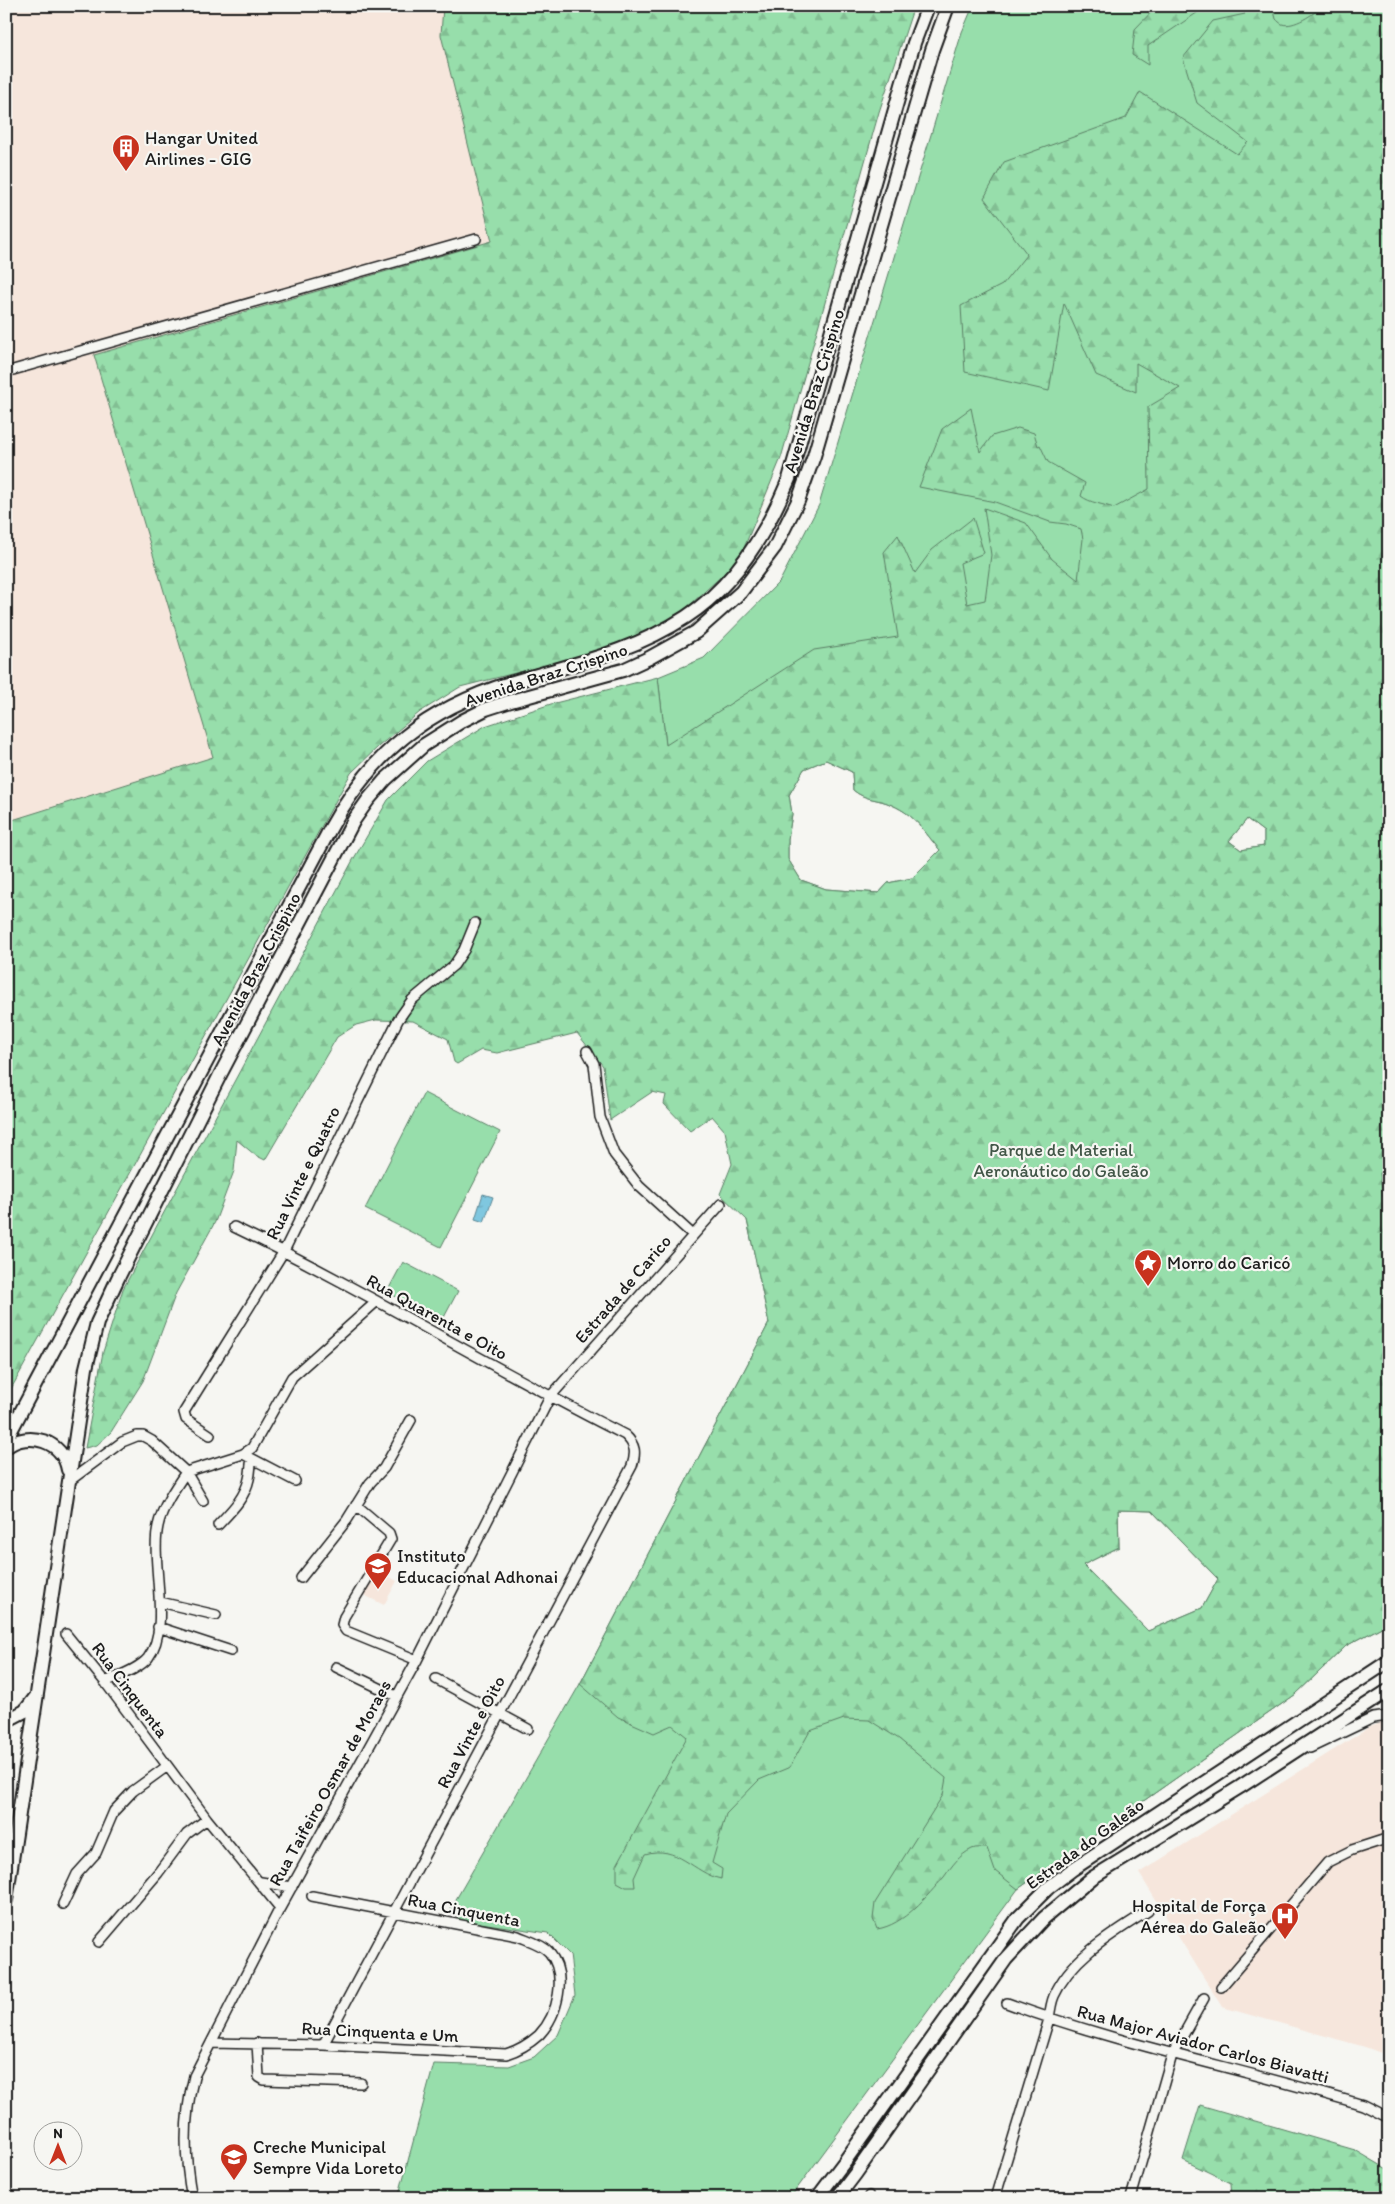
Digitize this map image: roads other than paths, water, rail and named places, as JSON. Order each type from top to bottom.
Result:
[{"type":"main road","name":"Avenida Braz Crispino","points":[[6,1440],[330,828],[362,779],[384,753],[408,734],[458,704],[510,683],[626,649],[663,631],[688,616],[709,599],[748,556],[778,505],[789,479],[914,43],[928,6]]},
{"type":"main road","name":"Avenida Braz Crispino","points":[[6,1900],[86,1368],[100,1316],[220,1074],[354,820],[385,780],[424,745],[462,721],[486,709],[623,670],[675,645],[696,632],[735,597],[775,547],[798,501],[814,456],[932,50],[948,6]]},
{"type":"main road","points":[[6,1447],[19,1440],[29,1438],[49,1443],[63,1456],[69,1478]]},
{"type":"main road","name":"Estrada do Galeão","points":[[817,2198],[1002,1939],[1034,1901],[1073,1870],[1389,1662]]},
{"type":"main road","name":"Estrada do Galeão","points":[[836,2198],[980,1994],[1025,1936],[1065,1898],[1092,1878],[1240,1788],[1389,1690]]},
{"type":"main road","points":[[6,1721],[25,1711],[36,1695]]},
{"type":"street","points":[[6,372],[476,238]]},
{"type":"street","name":"Rua Vinte e Quatro","points":[[210,1435],[186,1419],[184,1412],[284,1251],[398,1020],[412,1000],[454,965],[464,950],[475,923]]},
{"type":"street","points":[[587,1050],[594,1064],[600,1117],[614,1154],[639,1186],[693,1235]]},
{"type":"street","name":"Estrada de Carico","points":[[550,1397],[721,1204]]},
{"type":"street","name":"Rua Quarenta e Oito","points":[[234,1226],[284,1251],[550,1397],[625,1435]]},
{"type":"street","points":[[105,1682],[148,1659],[157,1642],[160,1602],[157,1568],[158,1527],[167,1502],[186,1472],[243,1454],[252,1448],[292,1377],[376,1302]]},
{"type":"street","name":"Rua Taifeiro Osmar de Moraes","points":[[192,2198],[187,2152],[190,2093],[194,2076],[280,1908],[417,1660],[550,1397]]},
{"type":"street","points":[[301,1578],[356,1505],[370,1483],[384,1468],[411,1420]]},
{"type":"street","name":"Rua Vinte e Oito","points":[[323,2045],[499,1712],[632,1466],[635,1451],[631,1440],[625,1435]]},
{"type":"street","points":[[69,1478],[122,1442],[137,1436],[143,1436],[152,1441],[186,1472],[203,1501]]},
{"type":"street","points":[[243,1454],[295,1481]]},
{"type":"street","points":[[218,1525],[242,1497],[249,1480],[252,1459]]},
{"type":"street","points":[[356,1505],[389,1533],[391,1539],[344,1617],[343,1628],[346,1631],[417,1660]]},
{"type":"street","points":[[160,1602],[216,1615]]},
{"type":"street","points":[[158,1626],[231,1651]]},
{"type":"street","name":"Rua Cinquenta","points":[[66,1634],[105,1682],[166,1767],[207,1819],[261,1882],[280,1908]]},
{"type":"street","points":[[336,1667],[396,1696]]},
{"type":"street","points":[[436,1679],[528,1729]]},
{"type":"street","points":[[1240,1788],[1328,1738],[1373,1718],[1389,1716]]},
{"type":"street","points":[[63,1904],[77,1874],[96,1853],[114,1811],[133,1791],[166,1767]]},
{"type":"street","points":[[99,1942],[152,1881],[187,1834],[207,1819]]},
{"type":"street","points":[[1221,1987],[1328,1862],[1352,1850],[1389,1838]]},
{"type":"street","points":[[261,1882],[292,1887]]},
{"type":"street","name":"Rua Cinquenta","points":[[312,1896],[518,1936],[548,1950],[556,1965],[560,1986],[554,2008],[540,2033]]},
{"type":"street","points":[[995,2198],[1049,2019],[1053,1997],[1067,1974],[1098,1946],[1148,1912]]},
{"type":"street","points":[[1131,2198],[1172,2055],[1204,1998]]},
{"type":"street","name":"Rua Major Aviador Carlos Biavatti","points":[[1007,2003],[1049,2019],[1172,2055],[1331,2095],[1363,2105],[1389,2118]]},
{"type":"street","name":"Rua Cinquenta e Um","points":[[211,2043],[323,2045],[506,2054],[528,2044],[540,2033]]},
{"type":"street","points":[[257,2043],[257,2071],[259,2077],[264,2080],[361,2083]]},
{"type":"water","points":[[483,1194],[493,1197],[484,1222],[475,1219]]},
{"type":"place","name":"Hangar United Airlines - GIG","points":[[126,172]]},
{"type":"place","name":"Morro do Caricó","points":[[1148,1287]]},
{"type":"place","name":"Instituto Educacional Adhonai","points":[[378,1590]]},
{"type":"place","name":"Hospital de Força Aérea do Galeão","points":[[1285,1940]]},
{"type":"place","name":"Creche Municipal Sempre Vida Loreto","points":[[234,2181]]},
{"type":"park label","name":"Parque de Material Aeronáutico do Galeão","points":[[1061,1160]]}]
